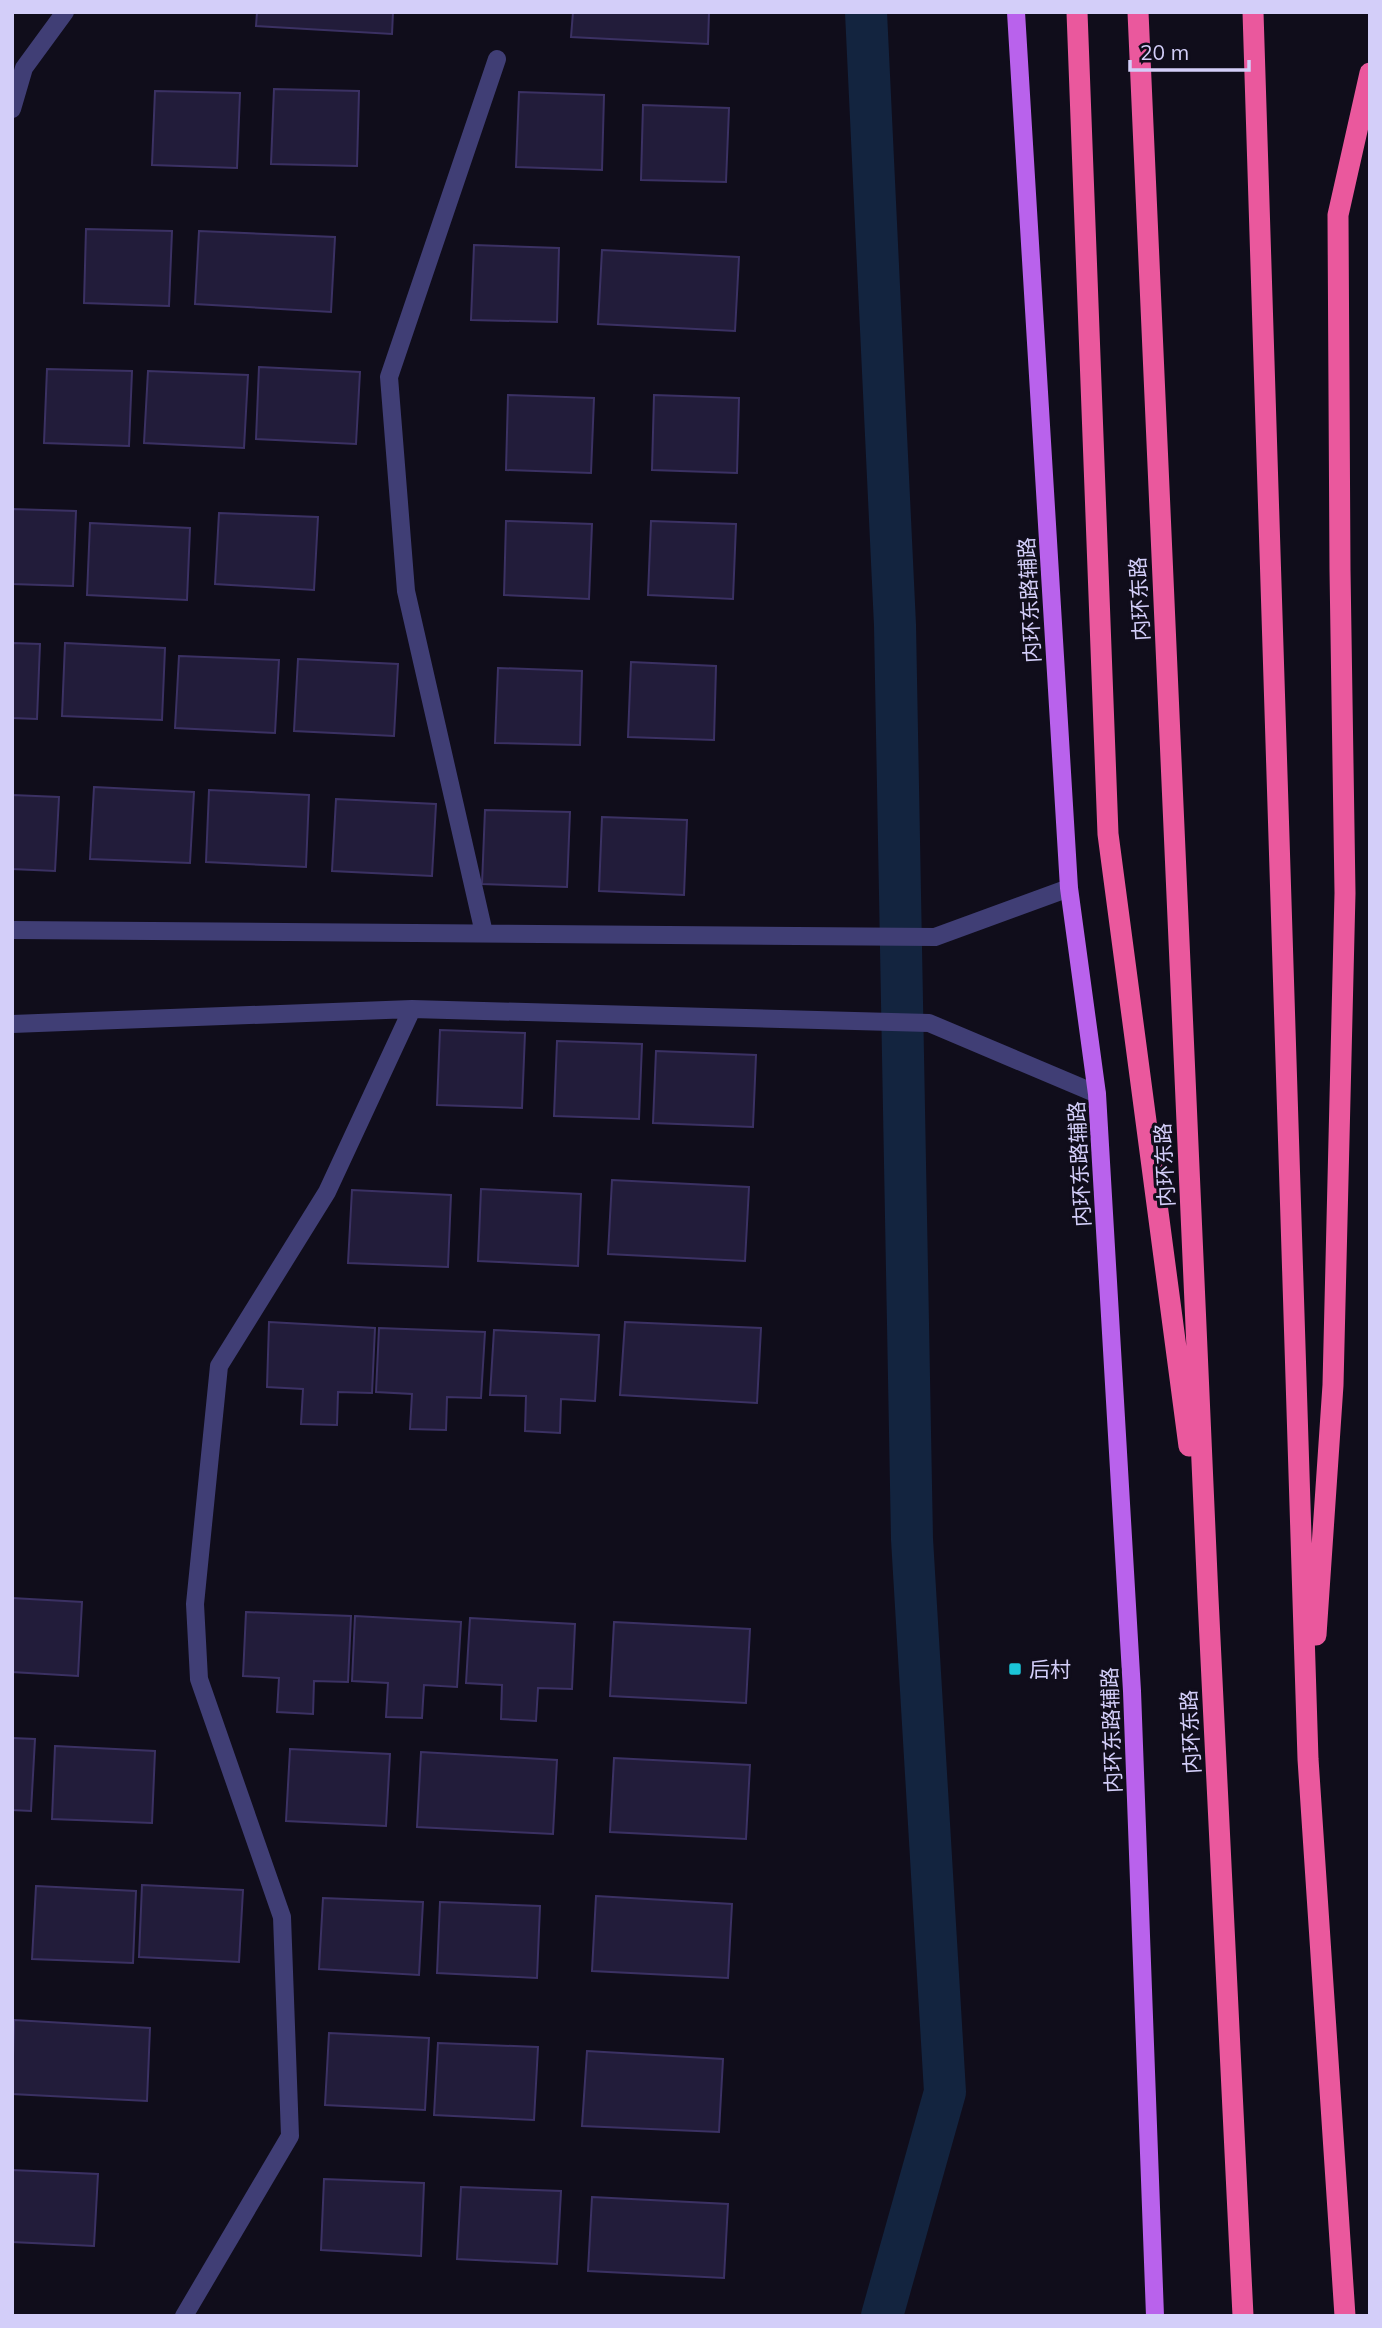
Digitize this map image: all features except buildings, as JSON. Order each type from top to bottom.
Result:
[{"type":"highway","points":[[1077,12],[1108,834],[1208,1598]]},
{"type":"highway","name":"内环东路","points":[[1138,12],[1242,2316]]},
{"type":"highway","points":[[1253,12],[1308,1759],[1345,2316]]},
{"type":"highway","points":[[1308,1759],[1333,1385],[1345,893],[1339,557],[1338,215],[1370,73]]},
{"type":"main road","name":"内环东路辅路","points":[[1016,12],[1069,888],[1097,1094],[1132,1691],[1155,2316]]},
{"type":"street","points":[[12,109],[24,68],[65,12]]},
{"type":"street","points":[[484,933],[406,591],[389,377],[497,59]]},
{"type":"street","points":[[12,930],[935,937],[1069,888]]},
{"type":"street","points":[[184,2316],[290,2136],[282,1917],[199,1679],[195,1604],[219,1366],[327,1192],[412,1009]]},
{"type":"street","points":[[12,1024],[412,1009],[929,1023],[1097,1094]]},
{"type":"waterway","points":[[866,12],[895,625],[912,1539],[945,2092],[882,2316]]},
{"type":"place","name":"后村","points":[[1015,1669]]}]
